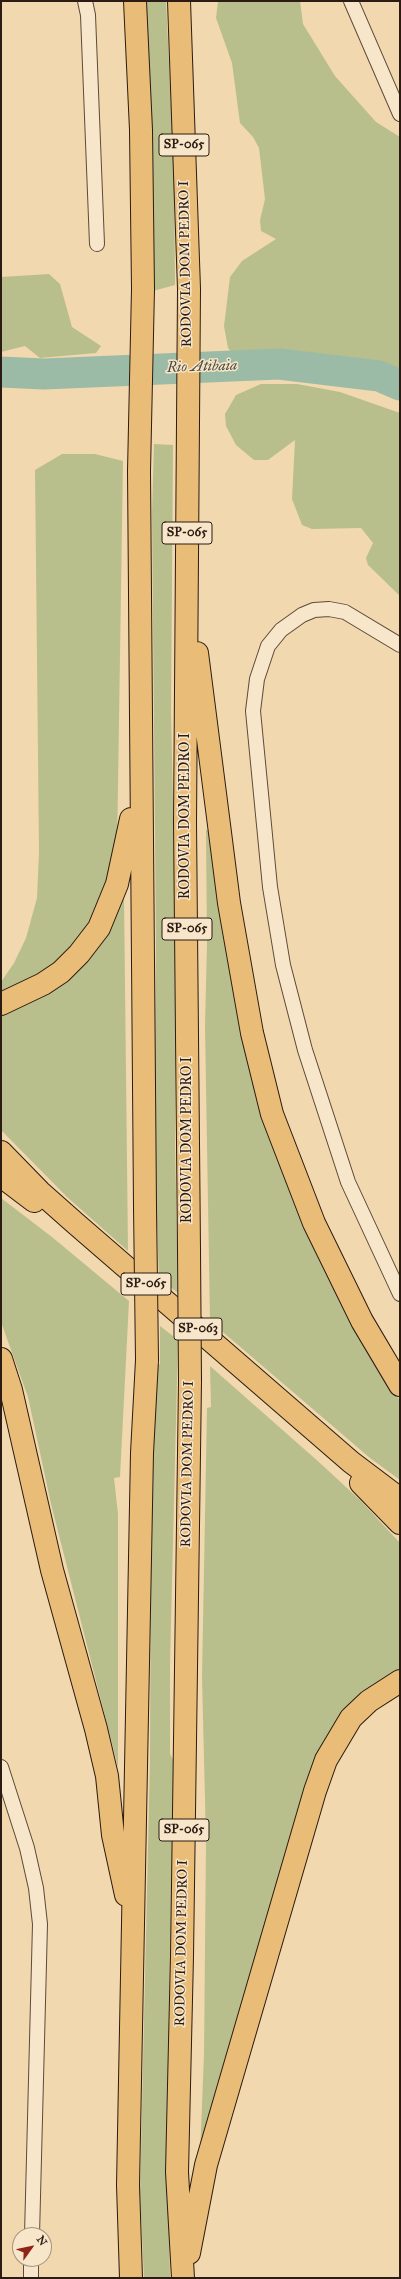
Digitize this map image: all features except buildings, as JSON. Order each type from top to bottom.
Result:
[{"type":"highway","name":"SP-065","points":[[131,2278],[128,2185],[142,1453],[147,1360],[140,795],[139,471],[143,288],[141,130],[135,1]]},
{"type":"highway","name":"RODOVIA DOM PEDRO I","points":[[179,1],[189,289],[185,822],[190,1381],[182,1956],[177,2172],[183,2278]]},
{"type":"highway","points":[[186,608],[195,642],[201,676],[209,757],[238,958],[252,1033],[266,1093],[287,1158],[314,1223],[362,1321],[400,1385]]},
{"type":"highway","points":[[1,1004],[43,984],[61,972],[79,954],[99,928],[118,884],[129,825],[140,795]]},
{"type":"highway","name":"SP-063","points":[[1,1152],[40,1192],[81,1228],[351,1462],[400,1499]]},
{"type":"highway","name":"SP-063","points":[[1,1176],[70,1231],[226,1366],[359,1482],[400,1523]]},
{"type":"highway","points":[[1,1359],[11,1390],[52,1570],[96,1729],[106,1776],[122,1884],[133,1917]]},
{"type":"highway","points":[[183,2278],[194,2236],[206,2165],[315,1791],[326,1760],[337,1739],[351,1718],[368,1701],[400,1681]]},
{"type":"street","points":[[85,1],[88,15],[97,244]]},
{"type":"street","points":[[351,1],[400,114]]},
{"type":"street","points":[[400,645],[345,612],[329,609],[314,610],[302,615],[282,630],[268,646],[257,679],[254,711],[270,887],[283,965],[305,1050],[348,1182],[400,1294]]},
{"type":"street","points":[[1,1767],[27,1848],[36,1888],[40,1924],[32,2227]]},
{"type":"street","points":[[31,2267],[31,2278]]},
{"type":"green space","points":[[145,1],[166,1],[174,170],[175,285],[153,291]]},
{"type":"green space","points":[[218,1],[300,1],[303,24],[335,76],[376,122],[400,137],[400,386],[350,363],[279,354],[233,354],[228,348],[224,326],[230,277],[242,261],[276,239],[261,231],[260,220],[265,199],[259,148],[253,137],[240,123],[232,63],[216,18]]},
{"type":"green space","points":[[49,274],[60,284],[72,327],[101,346],[96,353],[40,358],[25,346],[1,352],[1,277]]},
{"type":"green space","points":[[261,384],[297,384],[340,392],[400,413],[400,596],[368,565],[366,558],[373,543],[361,528],[312,529],[302,525],[292,499],[295,440],[268,460],[254,460],[236,445],[226,426],[225,414],[236,395]]},
{"type":"green space","points":[[154,444],[173,445],[171,712],[176,938],[175,1145],[178,1293],[159,1278],[154,1142],[156,942],[152,513]]},
{"type":"green space","points":[[62,454],[95,454],[123,461],[117,850],[111,879],[90,922],[75,945],[37,978],[1,994],[1,982],[14,963],[26,938],[37,898],[39,852],[35,470]]},
{"type":"green space","points":[[206,830],[211,830],[240,1017],[388,1382],[400,1401],[400,1480],[370,1458],[210,1321],[205,1026],[207,943]]},
{"type":"green space","points":[[124,896],[128,1251],[67,1197],[1,1130],[1,1011],[25,1003]]},
{"type":"green space","points":[[1,1198],[52,1237],[129,1301],[120,1477],[114,1478],[118,1514],[118,1767],[51,1504],[28,1397],[1,1322]]},
{"type":"green space","points":[[160,1326],[178,1340],[170,1664],[170,1754],[175,1763],[168,2187],[170,2278],[144,2278],[140,2195],[150,1759],[151,1523],[156,1367],[160,1364]]},
{"type":"green space","points":[[210,1366],[361,1501],[400,1543],[400,1674],[352,1706],[200,2156],[204,2054],[206,1841],[202,1677],[207,1408],[211,1407]]},
{"type":"waterway","name":"Rio Atibaia","points":[[1,372],[44,374],[279,364],[379,376],[400,385]]}]
